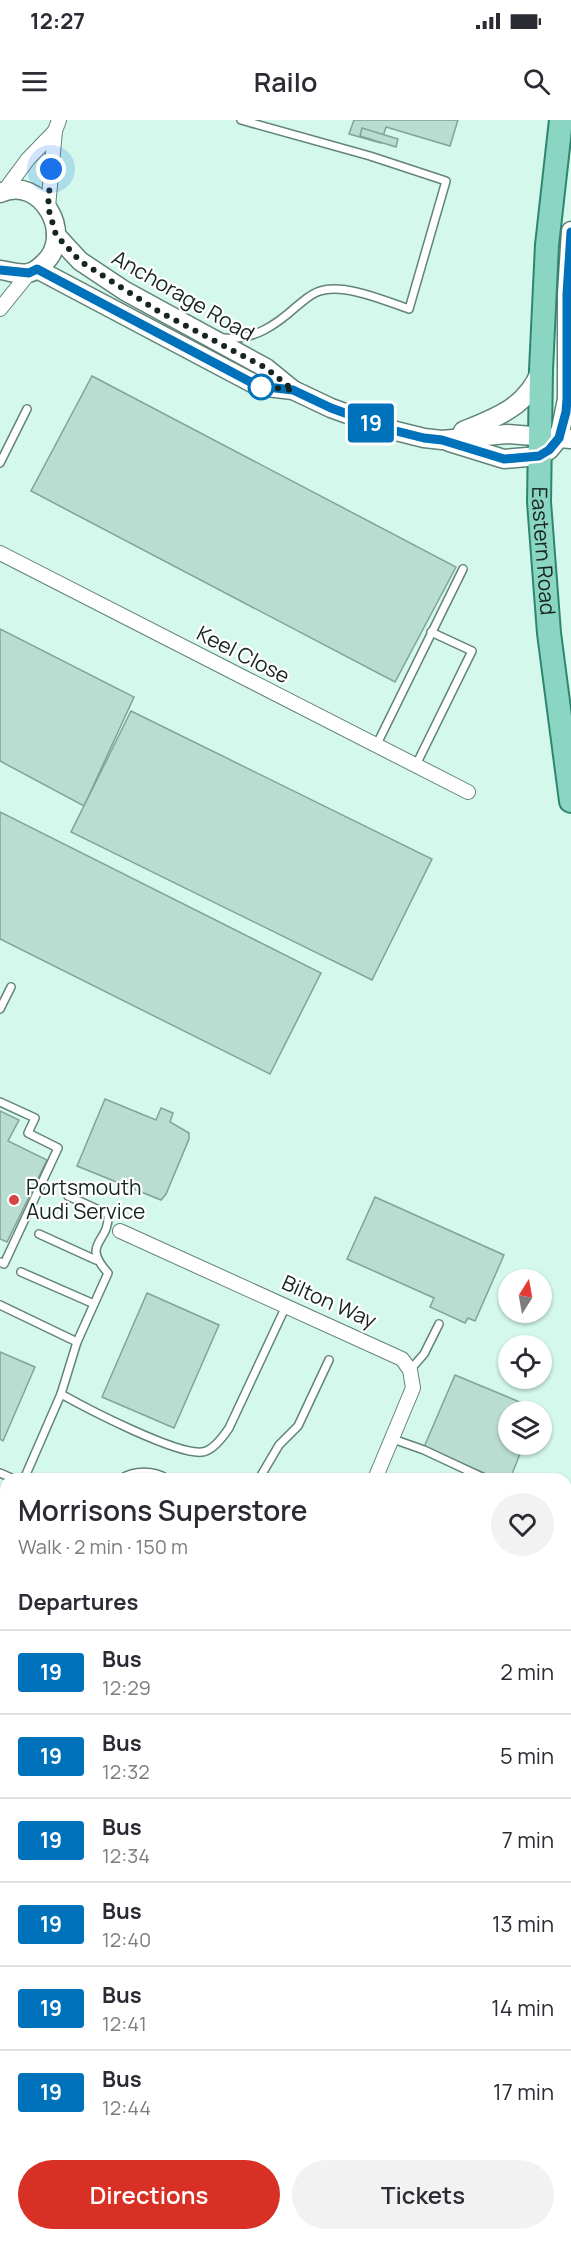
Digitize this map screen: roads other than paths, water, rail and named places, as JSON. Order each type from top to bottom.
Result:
[{"type":"main road","name":"Eastern Road","points":[[561,120],[556,148],[547,245],[541,370],[552,442],[540,515],[549,633],[571,801]]},
{"type":"street","points":[[1,192],[57,125]]},
{"type":"street","points":[[0,309],[33,271],[50,257],[54,249],[56,235],[48,207],[57,125]]},
{"type":"street","points":[[1,192],[26,191],[42,200],[48,207]]},
{"type":"street","points":[[442,440],[494,458],[504,459],[552,442],[566,412],[567,294],[571,231]]},
{"type":"street","name":"Anchorage Road","points":[[56,235],[80,261],[101,276],[206,337],[266,368],[293,390],[331,408],[392,430],[442,440]]},
{"type":"street","points":[[0,270],[33,271]]},
{"type":"street","name":"Anchorage Road","points":[[33,271],[258,386],[293,390]]},
{"type":"street","points":[[442,440],[500,417],[510,410],[532,392],[541,370]]},
{"type":"street","points":[[442,440],[502,434],[552,442]]},
{"type":"street","name":"Keel Close","points":[[0,553],[468,792]]},
{"type":"street","name":"Bilton Way","points":[[120,1231],[391,1352],[402,1359],[410,1370]]},
{"type":"street","points":[[378,1473],[413,1388],[410,1370]]},
{"type":"lane","points":[[206,337],[249,338],[277,323],[308,296],[330,289],[344,290],[409,309],[446,181],[370,156],[241,120]]},
{"type":"lane","points":[[0,463],[27,409]]},
{"type":"lane","points":[[376,746],[463,569]]},
{"type":"lane","points":[[415,766],[472,651],[431,632]]},
{"type":"lane","points":[[0,1009],[11,987]]},
{"type":"lane","points":[[0,1102],[35,1118],[28,1133],[58,1148],[4,1264],[0,1262]]},
{"type":"lane","points":[[68,1196],[108,1214],[108,1222],[95,1252],[96,1260]]},
{"type":"lane","points":[[27,1473],[61,1394],[78,1342],[108,1273],[96,1260],[39,1234]]},
{"type":"lane","points":[[21,1272],[94,1304]]},
{"type":"lane","points":[[0,1305],[78,1342]]},
{"type":"lane","points":[[61,1394],[89,1409],[182,1450],[203,1452],[220,1441],[229,1428],[286,1306]]},
{"type":"lane","points":[[410,1370],[424,1354],[439,1324]]},
{"type":"lane","points":[[263,1473],[279,1445],[298,1426],[329,1360]]},
{"type":"lane","points":[[393,1439],[424,1449],[474,1473]]},
{"type":"lane","points":[[132,1473],[152,1473]]},
{"type":"place","name":"Portsmouth Audi Service","points":[[14,1200]]}]
